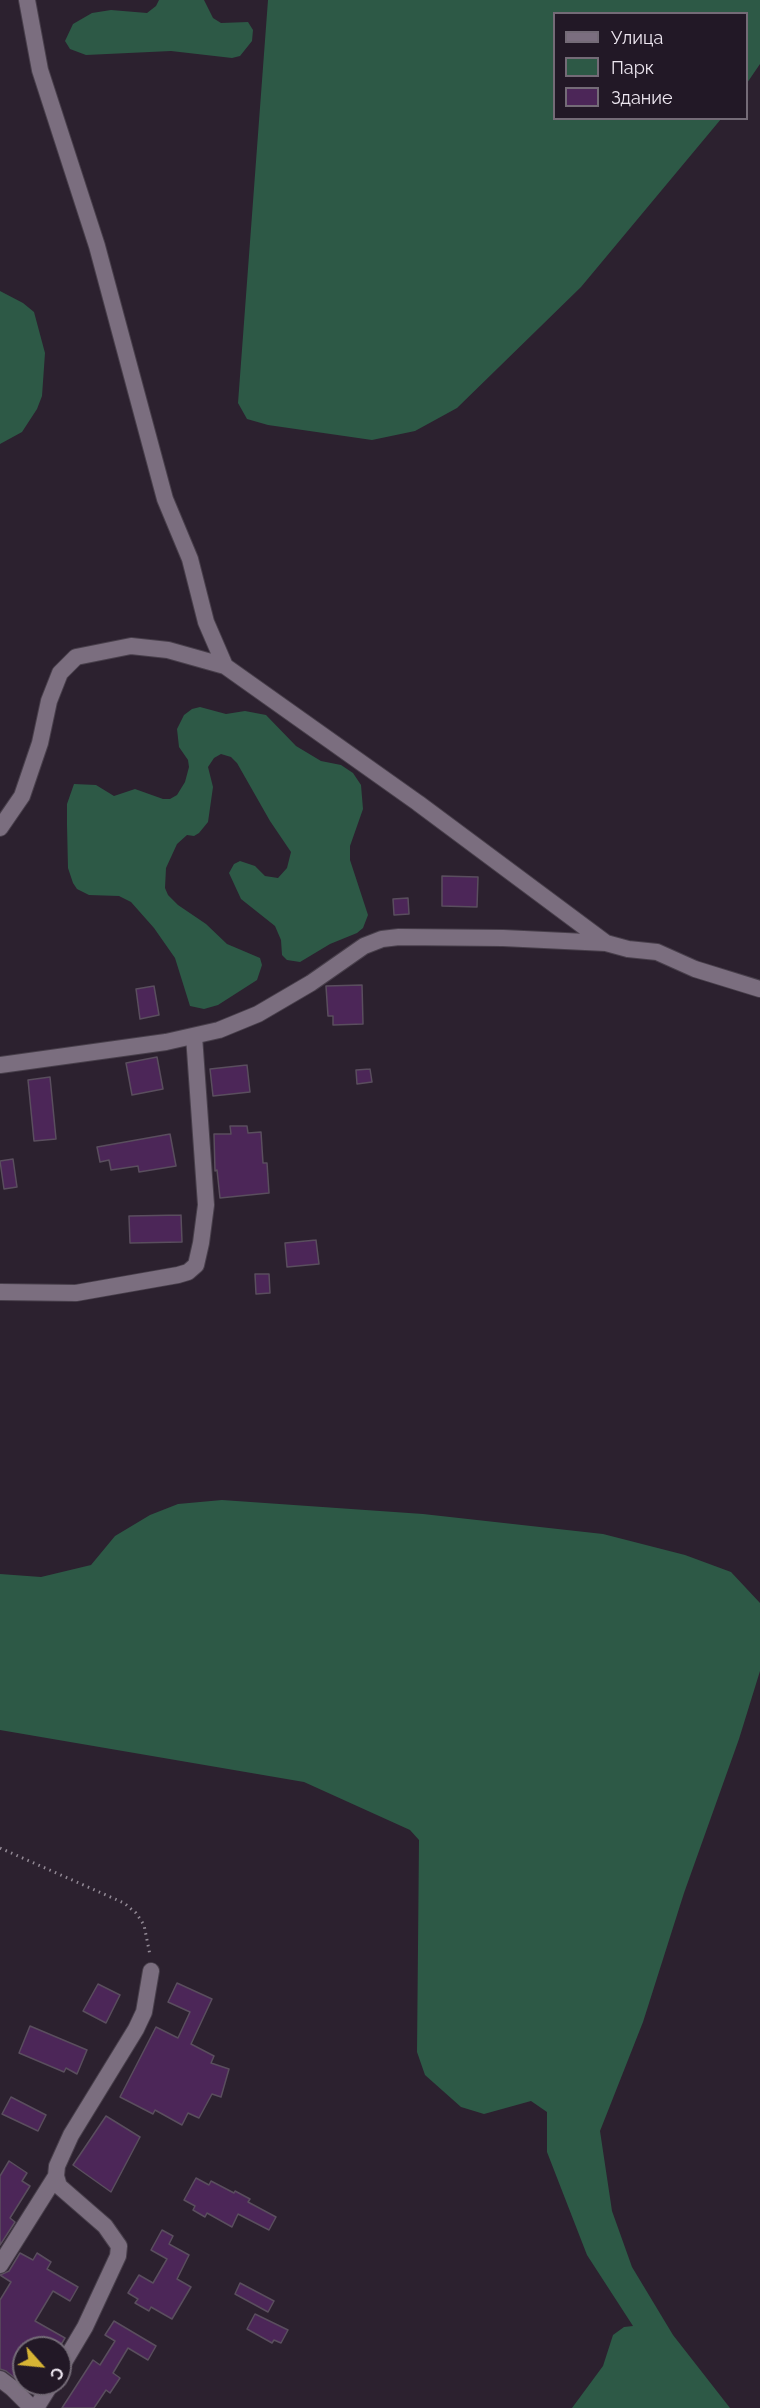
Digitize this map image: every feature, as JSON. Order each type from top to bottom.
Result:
[{"type":"street","points":[[27,0],[40,70],[97,246],[165,499],[190,559],[206,622],[225,666]]},
{"type":"street","points":[[0,828],[22,796],[40,743],[49,701],[60,673],[76,657],[131,646],[168,650],[225,666],[418,803],[606,943]]},
{"type":"street","points":[[0,1065],[143,1045],[219,1030],[258,1014],[311,983],[349,955],[382,939],[399,937],[503,938],[606,943],[628,949],[657,952],[695,969],[760,989]]},
{"type":"street","points":[[0,1292],[76,1293],[178,1275],[188,1272],[196,1265],[206,1205],[194,1036]]},
{"type":"street","points":[[0,2265],[56,2176],[57,2166],[71,2135],[140,2020],[148,1993],[151,1971]]},
{"type":"street","points":[[56,2176],[66,2194],[98,2218],[116,2238],[119,2246],[118,2256],[85,2327],[72,2349]]},
{"type":"street","points":[[0,2379],[32,2408]]},
{"type":"path","points":[[0,1848],[124,1903],[136,1913],[144,1925],[148,1937],[151,1971]]},
{"type":"green space","points":[[159,0],[204,0],[213,18],[221,23],[248,22],[253,30],[252,41],[240,56],[232,58],[171,51],[86,55],[70,49],[65,41],[73,24],[92,13],[111,10],[147,13],[156,6]]},
{"type":"green space","points":[[268,0],[760,0],[760,64],[748,82],[748,12],[553,12],[553,120],[720,120],[581,287],[457,408],[415,431],[372,440],[268,425],[247,419],[238,403]]},
{"type":"green space","points":[[0,291],[23,303],[34,312],[45,353],[42,396],[37,409],[22,432],[0,444]]},
{"type":"green space","points":[[200,707],[226,714],[245,711],[266,715],[296,746],[321,761],[341,765],[353,773],[361,785],[363,809],[350,846],[350,860],[368,915],[363,928],[357,933],[330,944],[300,962],[287,960],[282,955],[281,940],[275,926],[241,899],[229,873],[234,864],[240,861],[255,866],[265,876],[278,878],[287,868],[291,852],[270,821],[237,763],[231,757],[221,754],[214,758],[208,767],[213,787],[208,822],[199,833],[194,836],[187,835],[177,844],[166,868],[165,888],[168,895],[178,905],[206,924],[227,944],[260,958],[262,965],[257,980],[218,1005],[204,1009],[190,1006],[175,958],[154,928],[131,902],[119,896],[89,895],[77,889],[68,868],[67,825],[67,804],[74,784],[96,785],[114,796],[135,789],[163,799],[170,799],[177,795],[185,782],[189,767],[188,760],[179,747],[177,729],[184,715]]},
{"type":"green space","points":[[222,1500],[423,1514],[603,1534],[685,1555],[731,1572],[760,1603],[760,1671],[739,1739],[684,1893],[643,2022],[600,2131],[612,2211],[632,2267],[673,2335],[730,2408],[572,2408],[603,2366],[613,2335],[624,2327],[633,2326],[587,2255],[547,2152],[547,2112],[531,2101],[484,2114],[461,2107],[425,2075],[417,2052],[419,1840],[410,1830],[304,1782],[0,1730],[0,1574],[41,1577],[91,1565],[115,1536],[150,1515],[178,1504]]},
{"type":"building","points":[[442,876],[478,877],[477,907],[442,906]]},
{"type":"building","points":[[408,898],[409,914],[394,915],[393,899]]},
{"type":"building","points":[[362,985],[363,1024],[333,1025],[333,1016],[328,1016],[326,986]]},
{"type":"building","points":[[154,986],[159,1015],[140,1019],[136,989]]},
{"type":"building","points":[[157,1057],[163,1089],[132,1095],[126,1063]]},
{"type":"building","points":[[247,1065],[250,1092],[213,1096],[210,1069]]},
{"type":"building","points":[[370,1069],[372,1082],[357,1084],[356,1070]]},
{"type":"building","points":[[50,1077],[56,1139],[34,1141],[28,1080]]},
{"type":"building","points":[[230,1126],[247,1126],[248,1133],[261,1132],[263,1163],[267,1163],[269,1193],[220,1198],[217,1170],[215,1171],[214,1134],[231,1134]]},
{"type":"building","points":[[170,1134],[176,1166],[139,1172],[138,1166],[111,1170],[109,1160],[100,1162],[97,1147]]},
{"type":"building","points":[[13,1159],[17,1187],[4,1189],[0,1161]]},
{"type":"building","points":[[181,1215],[182,1242],[130,1243],[129,1216]]},
{"type":"building","points":[[316,1240],[319,1264],[287,1267],[285,1243]]},
{"type":"building","points":[[255,1274],[269,1274],[270,1293],[256,1294]]},
{"type":"building","points":[[177,1983],[212,1999],[191,2044],[214,2056],[211,2063],[229,2069],[221,2097],[212,2094],[199,2118],[188,2113],[182,2125],[155,2110],[153,2114],[120,2097],[156,2027],[178,2038],[190,2012],[168,2002]]},
{"type":"building","points":[[98,1984],[120,1995],[106,2023],[83,2011]]},
{"type":"building","points":[[30,2026],[87,2050],[77,2074],[66,2068],[64,2072],[19,2053]]},
{"type":"building","points":[[11,2097],[46,2115],[38,2131],[2,2114]]},
{"type":"building","points":[[106,2116],[140,2137],[111,2192],[73,2165]]},
{"type":"building","points":[[9,2161],[27,2173],[22,2181],[30,2186],[10,2218],[15,2222],[0,2245],[0,2176]]},
{"type":"building","points":[[196,2178],[209,2185],[211,2181],[234,2193],[235,2191],[250,2199],[248,2202],[276,2217],[269,2230],[238,2214],[232,2227],[207,2213],[205,2217],[193,2210],[195,2206],[184,2200]]},
{"type":"building","points":[[162,2230],[173,2236],[169,2244],[189,2255],[177,2279],[191,2287],[172,2319],[151,2307],[149,2311],[135,2303],[138,2299],[128,2293],[139,2275],[153,2283],[167,2259],[151,2250]]},
{"type":"building","points":[[20,2253],[33,2260],[37,2253],[51,2262],[47,2269],[78,2287],[70,2301],[53,2291],[35,2321],[61,2336],[12,2336],[12,2376],[0,2369],[0,2300],[11,2282],[0,2275],[9,2271]]},
{"type":"building","points":[[240,2283],[274,2301],[268,2312],[235,2294]]},
{"type":"building","points":[[255,2314],[288,2330],[281,2343],[274,2340],[272,2343],[247,2329]]},
{"type":"building","points":[[114,2321],[156,2346],[148,2360],[128,2348],[113,2373],[120,2378],[110,2393],[106,2390],[94,2408],[62,2408],[72,2396],[93,2360],[100,2365],[115,2341],[105,2335]]}]
